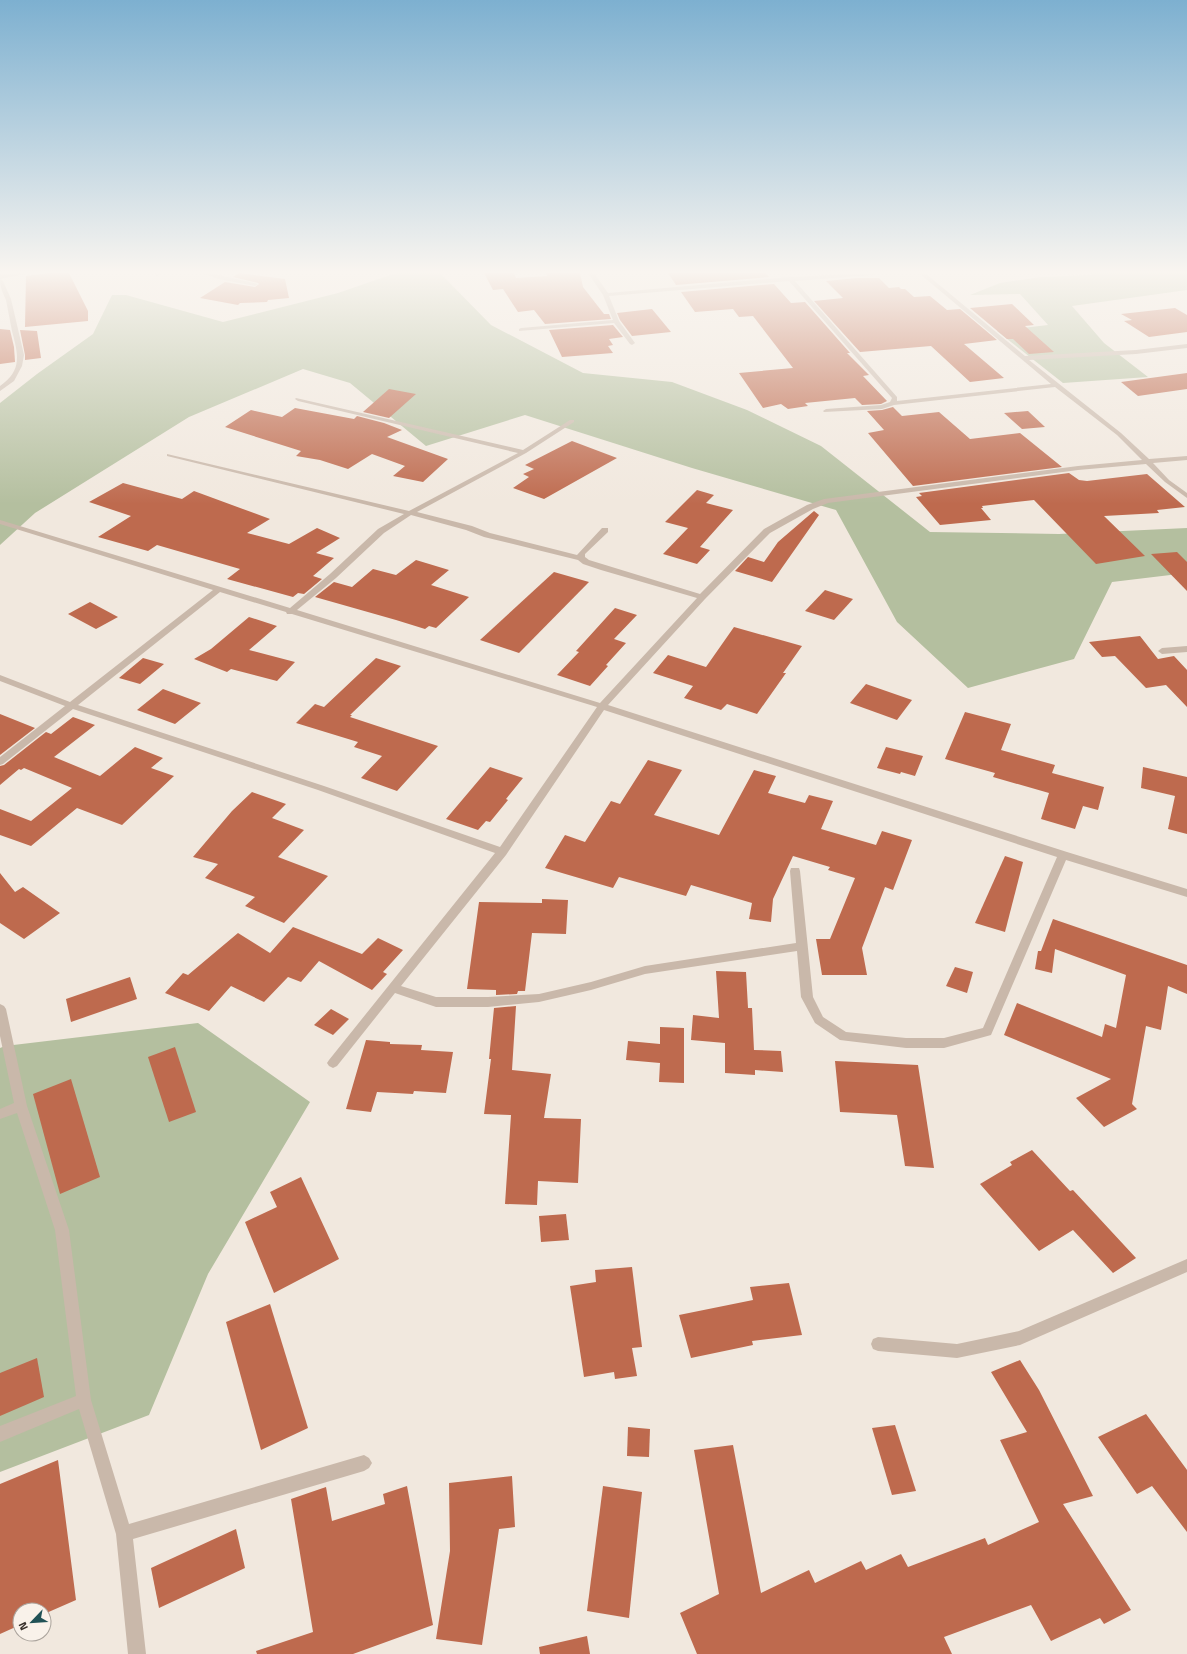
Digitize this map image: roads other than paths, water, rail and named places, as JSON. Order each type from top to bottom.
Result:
[{"type":"street","points":[[0,389],[11,381],[19,366],[21,355],[20,350]]},
{"type":"street","points":[[853,350],[895,398],[893,403]]},
{"type":"street","points":[[1015,350],[1056,385],[1119,434],[1146,462],[1167,481],[1187,496]]},
{"type":"street","points":[[1024,358],[1151,350]]},
{"type":"street","points":[[826,411],[882,407],[893,403],[1056,385]]},
{"type":"street","points":[[298,399],[524,452]]},
{"type":"street","points":[[290,612],[333,576],[381,531],[410,513],[524,452],[572,421]]},
{"type":"street","points":[[169,455],[469,528],[487,535],[581,558],[586,562],[604,568],[702,597]]},
{"type":"street","points":[[333,1063],[502,852],[602,706],[702,597],[767,530],[810,507],[827,501],[1078,468],[1187,458]]},
{"type":"street","points":[[0,522],[290,612],[602,706],[1063,855],[1187,893]]},
{"type":"street","points":[[581,558],[581,554],[605,530]]},
{"type":"street","points":[[0,762],[219,589]]},
{"type":"street","points":[[1162,651],[1187,649]]},
{"type":"street","points":[[0,678],[72,706],[321,788],[502,852]]},
{"type":"street","points":[[795,871],[807,997],[819,1020],[844,1038],[906,1043],[944,1044],[987,1032],[1063,855]]},
{"type":"street","points":[[392,988],[436,1002],[488,1002],[539,998],[591,986],[645,970],[802,946]]},
{"type":"street","points":[[0,1009],[21,1106],[62,1230],[84,1400],[124,1534],[137,1654]]},
{"type":"street","points":[[0,1114],[21,1106]]},
{"type":"street","points":[[878,1344],[957,1351],[1020,1338],[1187,1264]]},
{"type":"street","points":[[0,1434],[84,1400]]},
{"type":"street","points":[[124,1534],[364,1463]]}]
